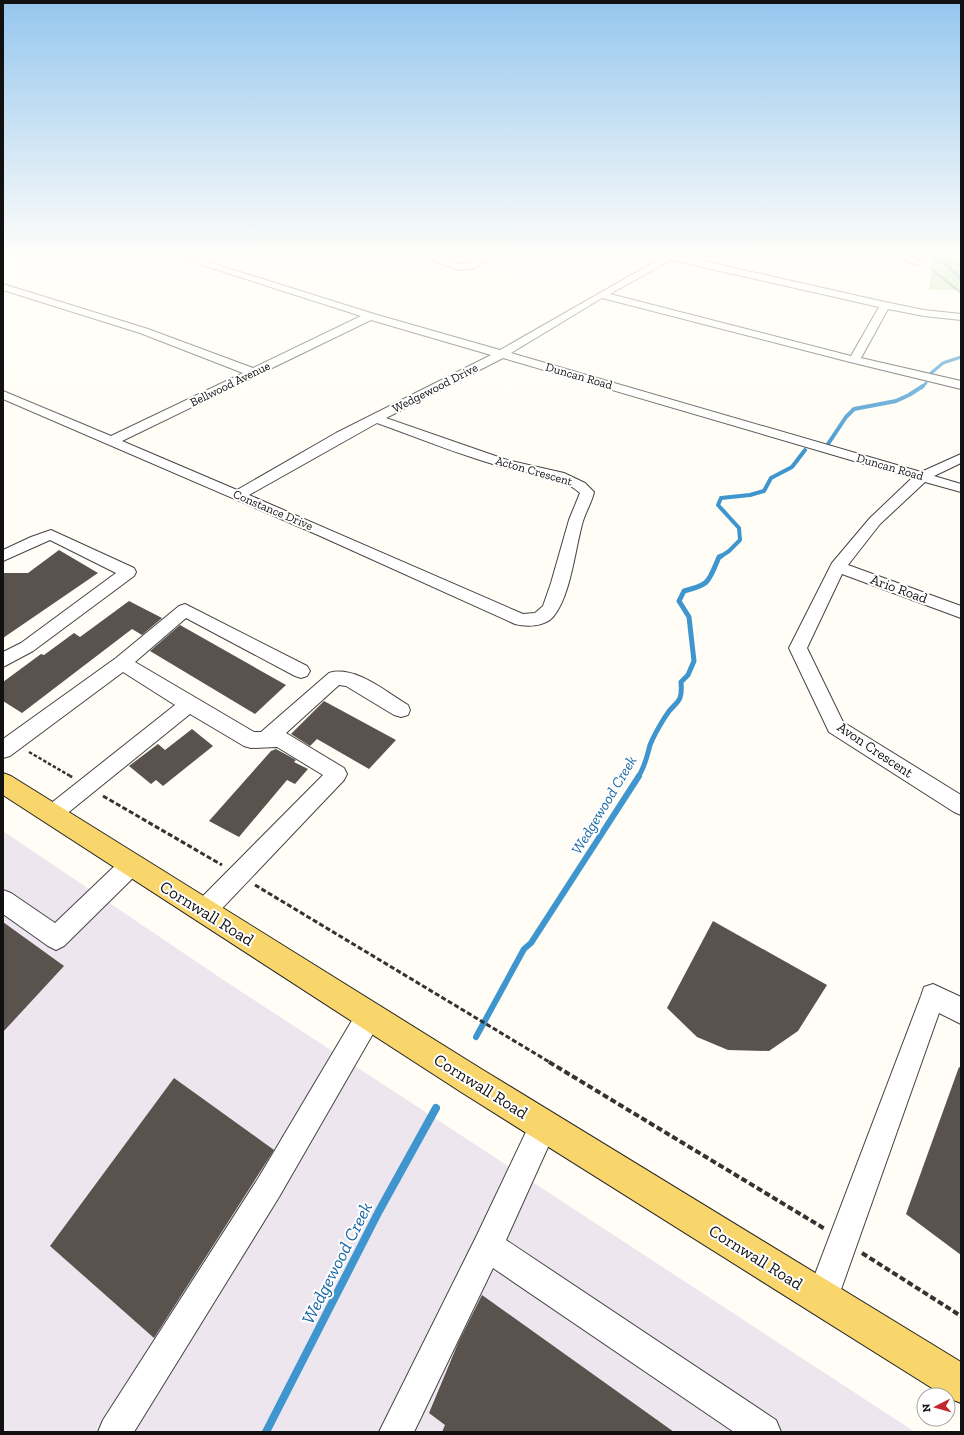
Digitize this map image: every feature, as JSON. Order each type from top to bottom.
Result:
[{"type":"main road","name":"Cornwall Road","points":[[3,783],[369,1016],[961,1384]]},
{"type":"street","points":[[113,322],[255,373]]},
{"type":"street","name":"Bellwood Avenue","points":[[111,441],[255,373],[358,322]]},
{"type":"street","name":"Duncan Road","points":[[391,322],[961,488]]},
{"type":"street","name":"Wedgewood Drive","points":[[238,495],[375,418],[502,354],[556,322]]},
{"type":"street","points":[[706,322],[961,386]]},
{"type":"street","points":[[854,360],[875,322]]},
{"type":"street","name":"Constance Drive","points":[[3,395],[238,495],[521,620],[538,619],[542,616]]},
{"type":"street","name":"Acton Crescent","points":[[375,418],[503,463],[565,478],[584,488],[587,492],[586,500],[577,518],[555,595],[551,607],[542,616]]},
{"type":"street","name":"Avon Crescent","points":[[961,458],[923,476],[875,521],[838,567],[798,648],[836,727],[961,806]]},
{"type":"street","points":[[3,556],[36,540],[51,535],[128,572],[27,647],[3,660]]},
{"type":"street","name":"Ario Road","points":[[838,567],[961,612]]},
{"type":"street","points":[[3,750],[122,663],[185,610],[301,671]]},
{"type":"street","points":[[122,663],[251,740],[280,739],[336,774],[204,911]]},
{"type":"street","points":[[265,740],[335,678],[350,679],[401,710]]},
{"type":"street","points":[[52,814],[189,704]]},
{"type":"street","points":[[3,901],[56,938],[131,865]]},
{"type":"street","points":[[822,1298],[842,1240],[933,996],[961,1011]]},
{"type":"street","points":[[115,1432],[269,1187],[369,1016]]},
{"type":"street","points":[[396,1432],[488,1246],[544,1125]]},
{"type":"street","points":[[488,1246],[764,1432]]},
{"type":"path","points":[[470,1014],[783,1202],[961,1316]]},
{"type":"shaded area","points":[[3,831],[222,979],[915,1432],[3,1432]]},
{"type":"building","points":[[59,550],[98,573],[3,638],[3,573],[28,573]]},
{"type":"building","points":[[129,601],[162,618],[142,635],[132,629],[22,713],[3,701],[3,682],[41,654],[44,655],[74,633],[80,637]]},
{"type":"building","points":[[180,625],[286,685],[255,714],[150,651]]},
{"type":"building","points":[[324,701],[396,740],[369,769],[317,739],[310,746],[291,734]]},
{"type":"building","points":[[192,729],[213,746],[163,786],[156,780],[151,784],[129,766],[158,744],[165,750]]},
{"type":"building","points":[[276,749],[296,760],[294,762],[308,769],[295,784],[287,780],[239,837],[209,821],[271,751]]},
{"type":"building","points":[[713,921],[827,985],[798,1031],[769,1051],[728,1050],[697,1037],[667,1008]]},
{"type":"building","points":[[3,922],[64,966],[3,1032]]},
{"type":"building","points":[[959,1067],[961,1068],[961,1255],[906,1214]]},
{"type":"building","points":[[174,1078],[274,1150],[154,1338],[50,1246]]},
{"type":"building","points":[[482,1295],[674,1432],[442,1432],[445,1425],[429,1413],[459,1341]]},
{"type":"waterway","name":"Wedgewood Creek","points":[[930,374],[943,363],[961,357]]},
{"type":"waterway","name":"Wedgewood Creek","points":[[923,386],[926,383]]},
{"type":"waterway","name":"Wedgewood Creek","points":[[828,444],[846,417],[854,409],[896,401],[923,386]]},
{"type":"waterway","name":"Wedgewood Creek","points":[[720,557],[729,551],[740,540],[739,528],[718,505],[721,498],[750,495],[764,491],[771,478],[792,467],[805,450]]},
{"type":"waterway","name":"Wedgewood Creek","points":[[638,777],[655,734],[661,723],[678,702],[681,695],[681,682],[688,675],[694,661],[689,617],[679,601],[684,591],[704,584],[708,581],[719,557],[721,556]]},
{"type":"waterway","name":"Wedgewood Creek","points":[[476,1037],[524,949],[531,943],[639,776]]},
{"type":"waterway","name":"Wedgewood Creek","points":[[266,1432],[379,1211],[436,1108]]}]
